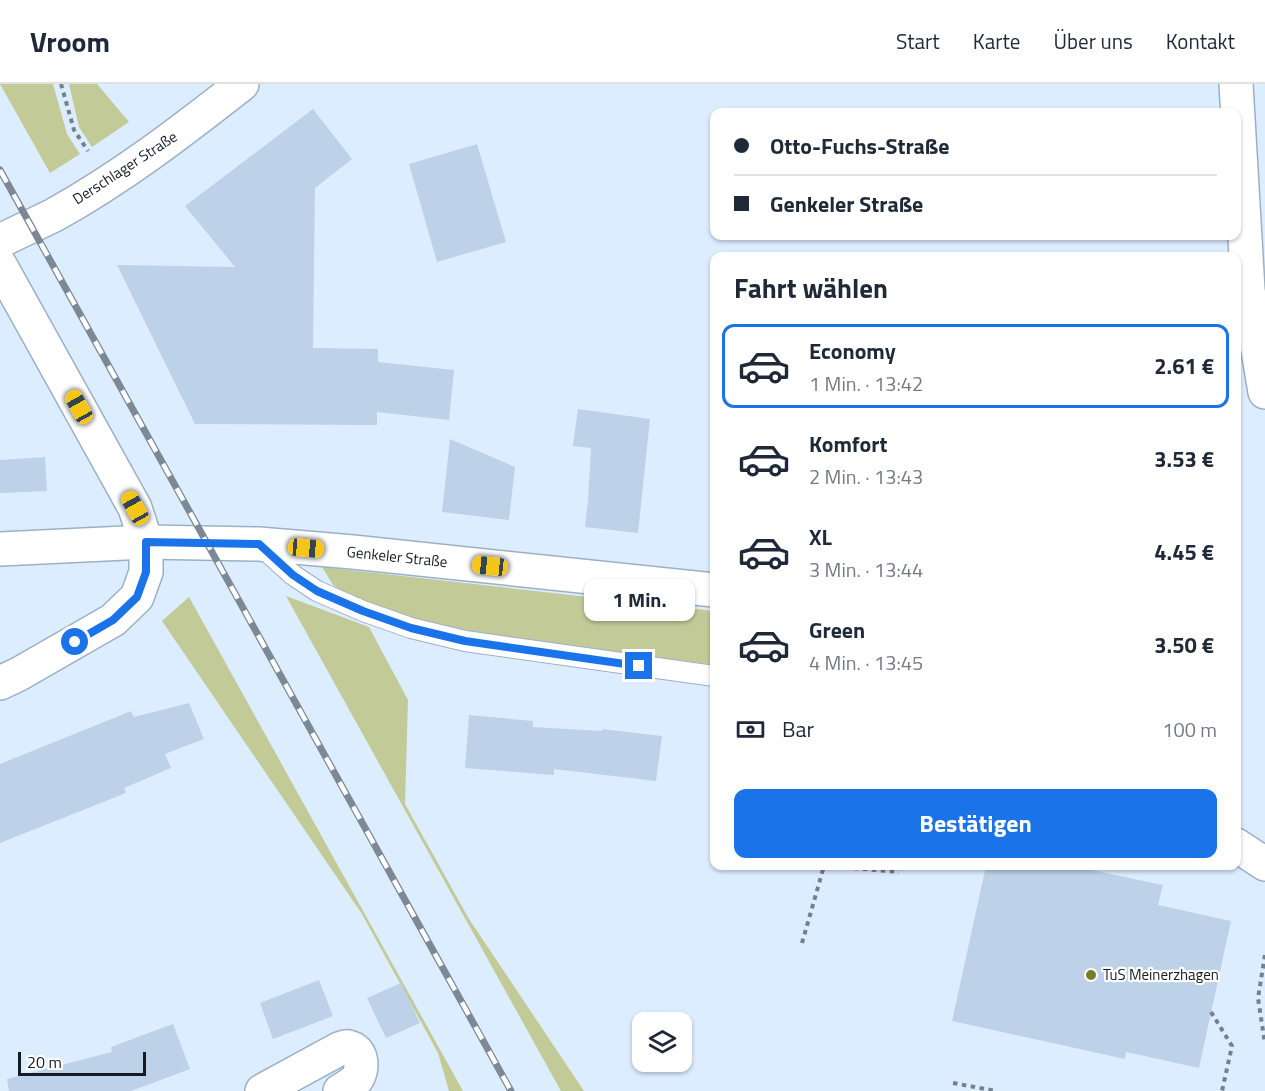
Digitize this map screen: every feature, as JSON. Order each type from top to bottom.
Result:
[{"type":"street","name":"Derschlager Straße","points":[[0,241],[54,214],[108,182],[184,129],[242,84]]},
{"type":"street","points":[[1236,84],[1237,108]]},
{"type":"street","points":[[1241,170],[1248,290],[1265,392]]},
{"type":"street","points":[[0,265],[135,508],[146,542],[146,572],[137,597],[113,620],[19,675],[0,683]]},
{"type":"street","name":"Genkeler Straße","points":[[0,549],[146,542],[259,544],[710,590]]},
{"type":"street","points":[[1241,847],[1265,864]]},
{"type":"street","points":[[272,1090],[339,1049],[348,1047],[357,1051],[361,1061],[361,1071],[356,1080],[340,1091]]},
{"type":"lane","points":[[259,544],[293,575],[317,591],[411,628],[465,641],[710,675]]},
{"type":"path","points":[[62,84],[74,130],[108,182]]},
{"type":"path","points":[[802,943],[824,870]]},
{"type":"path","points":[[874,870],[899,872]]},
{"type":"path","points":[[1265,955],[1258,998],[1265,1044]]},
{"type":"path","points":[[1211,1012],[1232,1046],[1222,1091]]},
{"type":"path","points":[[953,1083],[996,1091]]},
{"type":"green space","points":[[0,84],[53,84],[67,134],[80,154],[50,173]]},
{"type":"green space","points":[[69,84],[97,84],[129,122],[92,147],[79,127]]},
{"type":"green space","points":[[322,567],[710,611],[710,664],[457,630],[394,615],[359,602],[333,585]]},
{"type":"green space","points":[[286,596],[369,627],[408,700],[405,804],[469,919],[584,1091],[561,1091]]},
{"type":"green space","points":[[189,597],[463,1091],[449,1091],[438,1053],[362,914],[162,621]]},
{"type":"building","points":[[313,109],[352,159],[315,188],[313,348],[378,349],[378,362],[454,370],[449,420],[377,412],[377,425],[195,424],[117,265],[235,267],[185,206]]},
{"type":"building","points":[[477,144],[506,242],[437,262],[409,164]]},
{"type":"building","points":[[578,409],[650,419],[638,533],[585,527],[591,448],[573,446]]},
{"type":"building","points":[[450,439],[515,467],[509,520],[442,512]]},
{"type":"building","points":[[45,457],[47,491],[0,493],[0,460]]},
{"type":"building","points":[[189,703],[204,739],[165,754],[171,768],[124,788],[126,793],[0,843],[0,764],[131,711],[134,717]]},
{"type":"building","points":[[469,715],[533,721],[533,727],[602,731],[602,729],[662,736],[656,781],[554,769],[554,775],[465,768]]},
{"type":"building","name":"TuS Meinerzhagen","points":[[985,870],[1091,870],[1163,885],[1158,905],[1231,921],[1199,1068],[1126,1052],[1125,1059],[952,1021]]},
{"type":"building","points":[[319,980],[333,1016],[273,1039],[260,1003]]},
{"type":"building","points":[[401,983],[420,1023],[386,1038],[367,998]]},
{"type":"building","points":[[173,1024],[190,1069],[131,1091],[9,1091],[7,1079],[112,1052],[111,1047]]},
{"type":"railway","points":[[0,170],[511,1091]]},
{"type":"place","name":"TuS Meinerzhagen","points":[[1091,975]]},
{"type":"route","points":[[75,642],[113,620],[137,597],[146,572],[146,542],[259,544],[293,575],[317,591],[411,628],[465,641],[639,666]]}]
